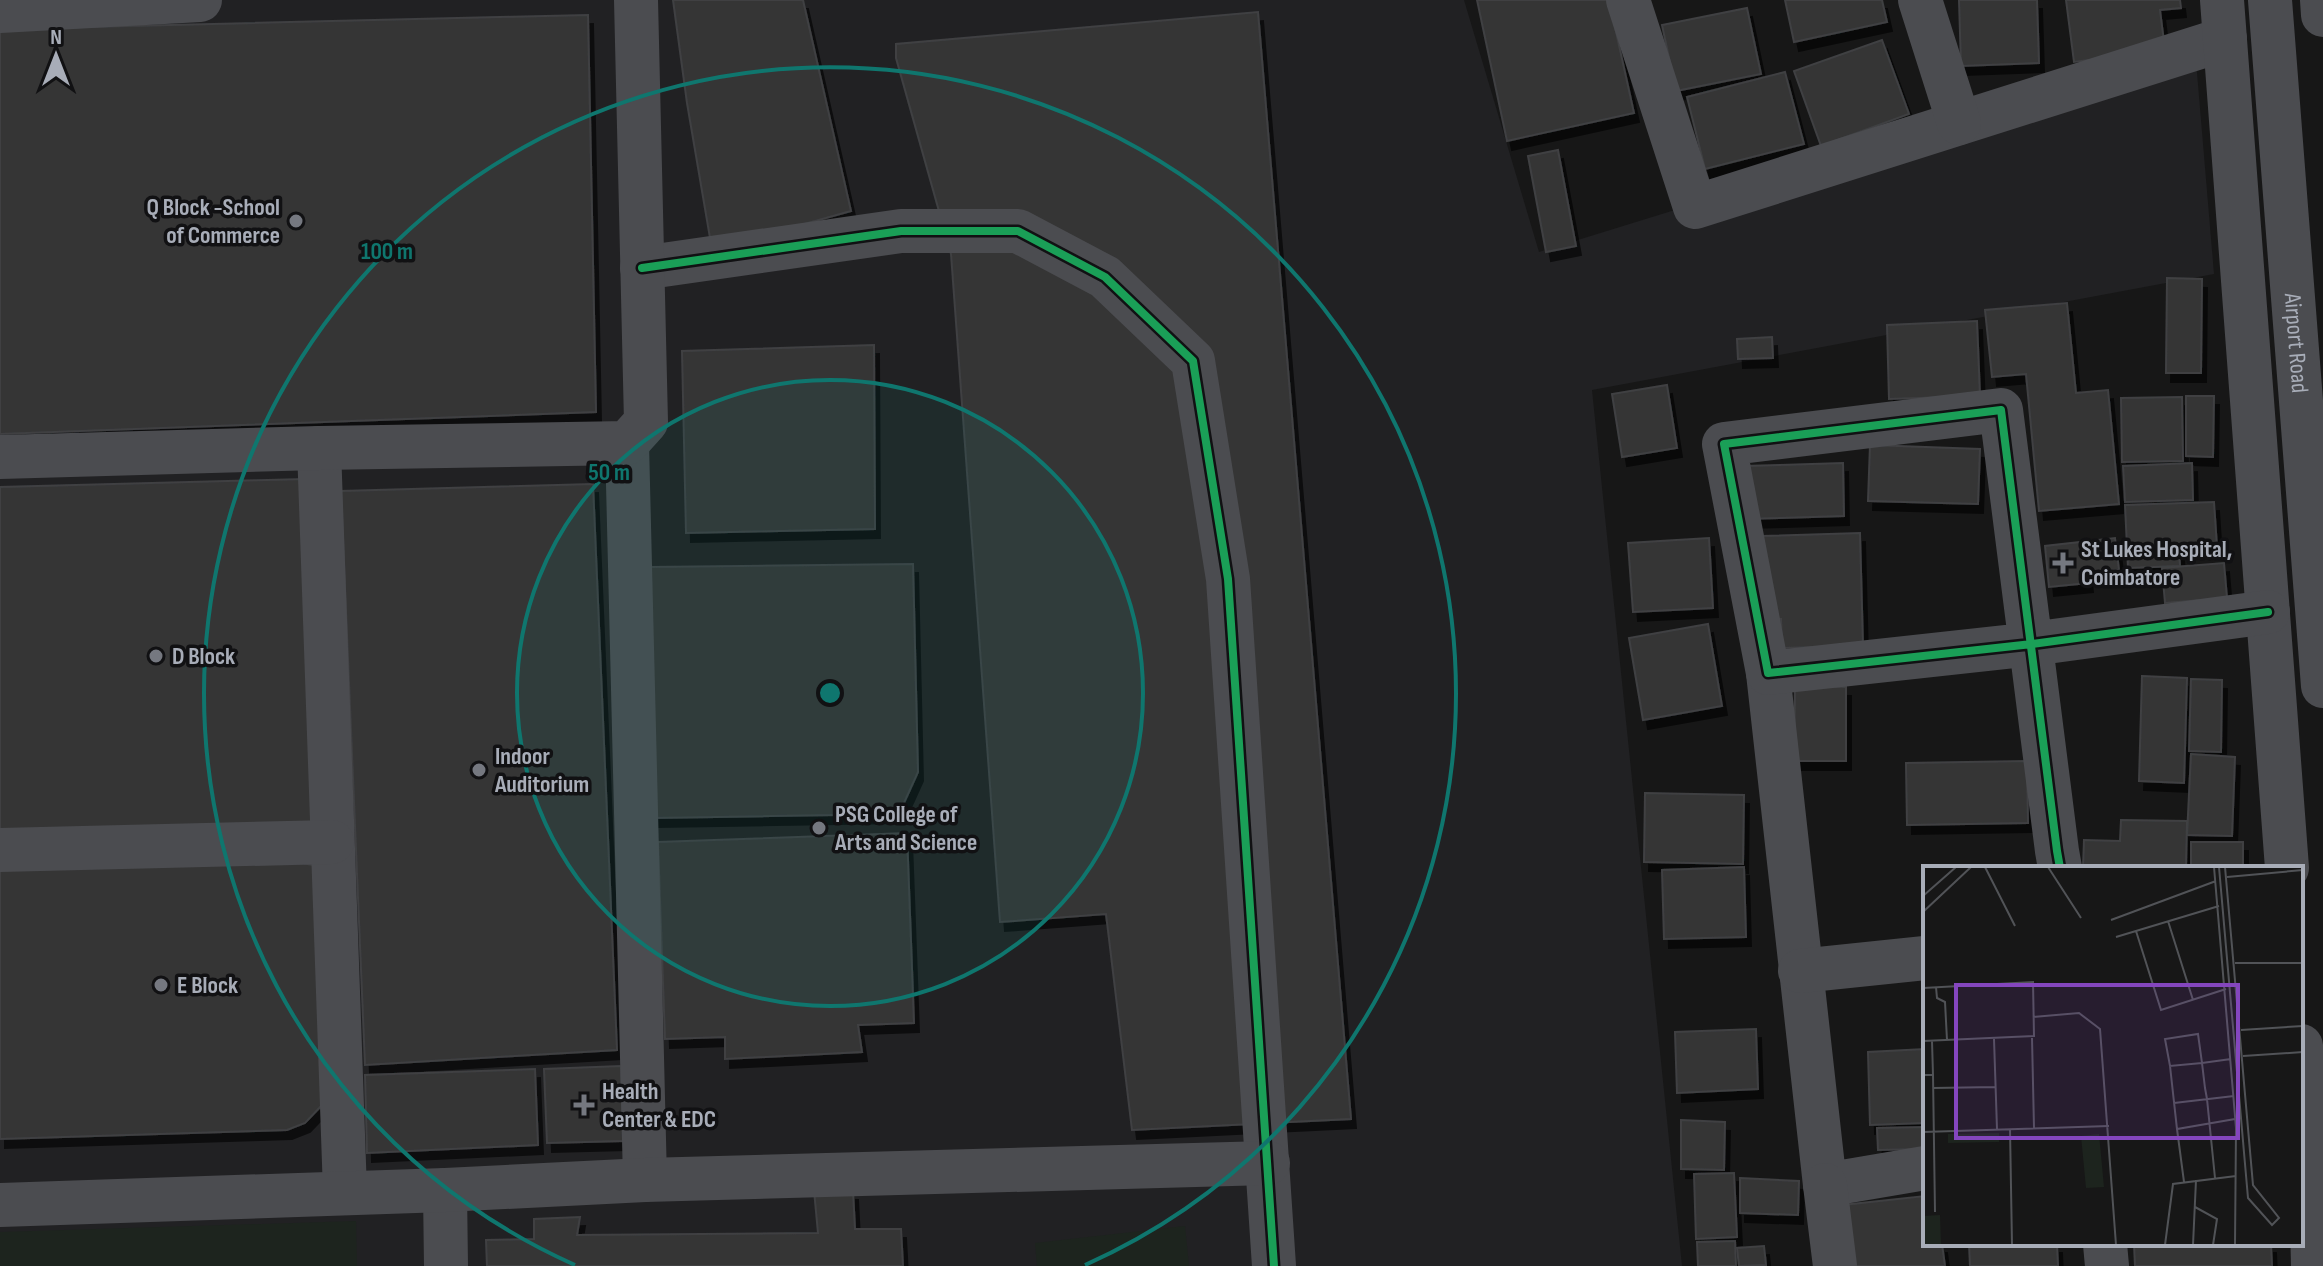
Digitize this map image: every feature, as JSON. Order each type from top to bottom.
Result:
[{"type":"street","points":[[0,11],[200,0]]},
{"type":"street","points":[[636,0],[646,422],[627,443],[645,1180]]},
{"type":"street","points":[[1628,0],[1695,207],[1959,123],[2223,19],[2287,866]]},
{"type":"street","points":[[1920,0],[1959,123]]},
{"type":"street","name":"Airport Road","points":[[2270,0],[2323,686]]},
{"type":"street","points":[[2322,0],[2323,15]]},
{"type":"street","points":[[642,268],[901,231],[1018,231],[1105,277],[1193,361],[1228,579],[1274,1266]]},
{"type":"street","points":[[1835,1266],[1768,673],[1724,444],[2001,410],[2060,866]]},
{"type":"street","points":[[0,457],[627,443]]},
{"type":"street","points":[[319,448],[345,1192]]},
{"type":"street","points":[[1768,673],[2032,644],[2268,612]]},
{"type":"street","points":[[0,850],[332,842]]},
{"type":"street","points":[[1800,971],[1923,958]]},
{"type":"street","points":[[2303,1087],[2313,1266]]},
{"type":"street","points":[[0,1205],[645,1180],[1268,1163]]},
{"type":"street","points":[[1825,1185],[1923,1168]]},
{"type":"street","points":[[445,1190],[446,1266]]},
{"type":"street","points":[[2105,1246],[2107,1266]]},
{"type":"shaded area","name":"PSG College of Arts and Science","points":[[0,0],[1464,0],[1539,252],[2195,49],[2214,274],[1592,390],[1682,1266],[0,1266]]},
{"type":"shaded area","points":[[356,1221],[357,1266],[0,1266],[0,1232]]},
{"type":"shaded area","points":[[1185,1226],[1189,1266],[1037,1266],[1035,1243]]},
{"type":"building","points":[[673,0],[803,0],[851,211],[790,228],[710,238]]},
{"type":"building","points":[[1477,0],[1609,0],[1634,113],[1507,141]]},
{"type":"building","points":[[1785,0],[1882,0],[1887,22],[1794,42]]},
{"type":"building","points":[[1959,0],[2037,0],[2039,63],[1961,66]]},
{"type":"building","points":[[2066,0],[2180,0],[2181,8],[2160,10],[2165,50],[2074,62]]},
{"type":"building","points":[[1747,8],[1761,74],[1676,91],[1662,25]]},
{"type":"building","points":[[1258,12],[1351,1119],[1132,1130],[1106,914],[1000,922],[951,254],[896,58],[896,44]]},
{"type":"building","name":"Q Block -School of Commerce","points":[[588,15],[596,412],[0,434],[0,29]]},
{"type":"building","points":[[1882,40],[1909,114],[1821,146],[1794,71]]},
{"type":"building","points":[[1785,72],[1804,144],[1705,169],[1687,97]]},
{"type":"building","points":[[1558,150],[1576,246],[1546,252],[1528,156]]},
{"type":"building","points":[[2167,278],[2202,279],[2201,373],[2166,373]]},
{"type":"building","points":[[2067,303],[2076,393],[2108,390],[2119,504],[2039,511],[2026,374],[1992,377],[1985,310]]},
{"type":"building","points":[[1977,321],[1980,396],[1889,399],[1887,325]]},
{"type":"building","points":[[1772,337],[1773,358],[1738,359],[1737,339]]},
{"type":"building","points":[[874,345],[875,529],[686,533],[682,351]]},
{"type":"building","points":[[1667,385],[1677,448],[1622,457],[1612,394]]},
{"type":"building","points":[[2186,396],[2214,396],[2213,457],[2186,456]]},
{"type":"building","points":[[2182,397],[2183,461],[2122,462],[2121,398]]},
{"type":"building","points":[[1870,445],[1980,449],[1978,504],[1868,501]]},
{"type":"building","points":[[1843,463],[1844,516],[1745,519],[1744,466]]},
{"type":"building","points":[[2192,463],[2193,500],[2125,502],[2123,466]]},
{"type":"building","name":"D Block","points":[[305,479],[318,825],[0,832],[0,487]]},
{"type":"building","name":"Indoor Auditorium","points":[[593,484],[617,1050],[365,1065],[341,491]]},
{"type":"building","points":[[2214,502],[2217,547],[2179,549],[2180,566],[2128,568],[2125,505]]},
{"type":"building","points":[[1860,533],[1863,646],[1782,648],[1781,619],[1765,619],[1763,536]]},
{"type":"building","points":[[1709,538],[1713,608],[1633,612],[1628,543]]},
{"type":"building","points":[[2115,538],[2119,570],[2087,574],[2088,583],[2049,587],[2045,546]]},
{"type":"building","points":[[2224,563],[2227,598],[2165,603],[2162,568]]},
{"type":"building","points":[[913,564],[918,772],[899,814],[653,818],[649,567]]},
{"type":"building","points":[[1708,624],[1722,706],[1643,720],[1629,638]]},
{"type":"building","points":[[2142,676],[2187,678],[2184,783],[2139,781]]},
{"type":"building","points":[[2191,679],[2222,680],[2221,752],[2189,751]]},
{"type":"building","points":[[1795,686],[1846,687],[1846,761],[1794,761]]},
{"type":"building","points":[[2191,754],[2235,757],[2232,836],[2187,835]]},
{"type":"building","points":[[2027,761],[2028,823],[1907,825],[1906,763]]},
{"type":"building","points":[[1645,793],[1744,795],[1743,864],[1644,862]]},
{"type":"building","points":[[2121,820],[2187,821],[2186,866],[2083,866],[2084,840],[2120,841]]},
{"type":"building","points":[[907,833],[914,1023],[858,1025],[862,1052],[725,1059],[725,1037],[665,1039],[658,842]]},
{"type":"building","points":[[2191,842],[2243,842],[2243,866],[2191,866]]},
{"type":"building","name":"E Block","points":[[272,856],[321,867],[324,1103],[305,1123],[287,1130],[0,1139],[0,867]]},
{"type":"building","points":[[1744,867],[1746,937],[1664,939],[1662,870]]},
{"type":"building","points":[[1756,1029],[1758,1089],[1677,1093],[1675,1032]]},
{"type":"building","points":[[1923,1049],[1923,1123],[1870,1125],[1868,1052]]},
{"type":"building","name":"Health Center & EDC","points":[[621,1066],[623,1141],[547,1143],[544,1069]]},
{"type":"building","points":[[535,1069],[538,1145],[367,1153],[365,1075]]},
{"type":"building","points":[[1681,1120],[1725,1122],[1724,1170],[1681,1169]]},
{"type":"building","points":[[1923,1127],[1923,1149],[1878,1150],[1877,1128]]},
{"type":"building","points":[[1734,1173],[1737,1237],[1696,1239],[1694,1174]]},
{"type":"building","points":[[1740,1178],[1799,1181],[1798,1215],[1740,1213]]},
{"type":"building","points":[[814,1190],[853,1191],[855,1229],[901,1229],[903,1266],[487,1266],[486,1240],[534,1239],[534,1219],[580,1217],[577,1235],[818,1233]]},
{"type":"building","points":[[1923,1196],[1923,1246],[1942,1246],[1945,1266],[1850,1266],[1843,1205]]},
{"type":"building","points":[[1735,1241],[1736,1266],[1698,1266],[1697,1242]]},
{"type":"building","points":[[1764,1246],[1766,1265],[1739,1266],[1737,1248]]},
{"type":"building","points":[[1969,1246],[2057,1246],[2058,1266],[1970,1266]]},
{"type":"building","points":[[2134,1246],[2271,1246],[2272,1266],[2135,1266]]},
{"type":"cycle path","points":[[642,268],[901,231],[1018,231],[1105,277],[1193,361],[1228,579],[1274,1266]]},
{"type":"cycle path","points":[[2001,410],[2031,644],[1768,673],[1724,444],[2001,410]]},
{"type":"cycle path","points":[[2031,644],[2268,612]]},
{"type":"cycle path","points":[[2031,644],[2060,866]]},
{"type":"place","name":"Q Block -School of Commerce","points":[[296,221]]},
{"type":"place","name":"St Lukes Hospital, Coimbatore","points":[[2063,563]]},
{"type":"place","name":"D Block","points":[[156,656]]},
{"type":"place","name":"Indoor Auditorium","points":[[479,770]]},
{"type":"place","name":"PSG College of Arts and Science","points":[[819,828]]},
{"type":"place","name":"E Block","points":[[161,985]]},
{"type":"place","name":"Health Center & EDC","points":[[584,1105]]}]
